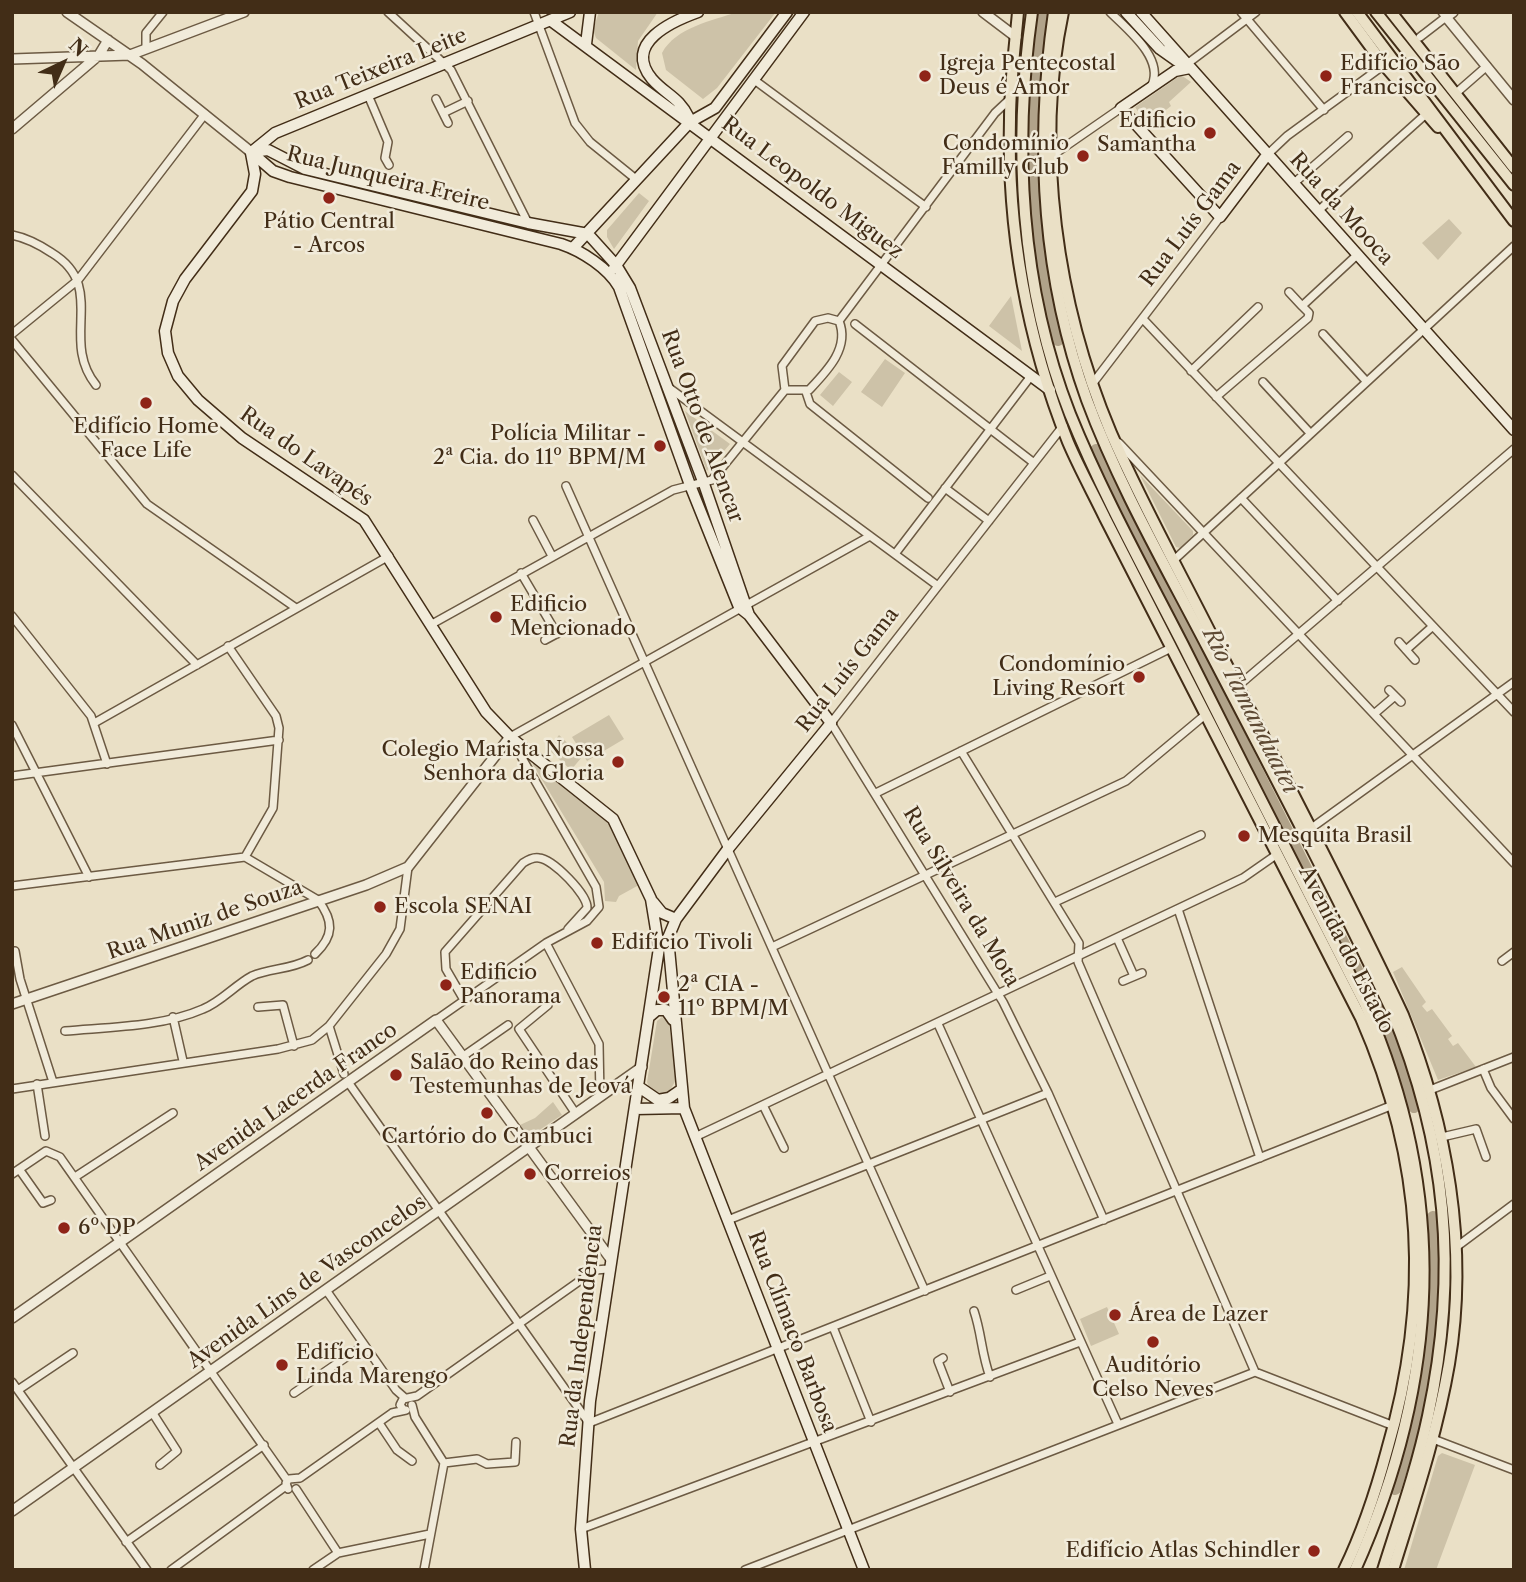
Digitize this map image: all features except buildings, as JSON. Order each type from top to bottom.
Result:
[{"type":"main road","name":"Rua Teixeira Leite","points":[[251,152],[275,133],[570,12]]},
{"type":"main road","points":[[586,44],[590,12]]},
{"type":"main road","points":[[667,24],[669,12]]},
{"type":"main road","points":[[690,122],[681,103],[650,76],[646,68],[645,51],[654,34],[667,24],[698,12]]},
{"type":"main road","points":[[573,248],[690,122],[715,108],[788,12]]},
{"type":"main road","points":[[608,273],[804,12]]},
{"type":"main road","name":"Avenida do Estado","points":[[1018,12],[1011,98],[1010,157],[1014,221],[1032,325],[1049,390],[1063,426],[1171,648],[1361,1018],[1393,1105],[1408,1168],[1416,1262],[1412,1346],[1394,1426],[1367,1518],[1344,1570]]},
{"type":"main road","name":"Avenida do Estado","points":[[1032,12],[1024,68],[1021,127],[1024,200],[1034,286],[1051,359],[1094,471],[1365,1004],[1391,1070],[1411,1139],[1423,1221],[1425,1287],[1422,1329],[1412,1390],[1391,1469],[1355,1570]]},
{"type":"main road","name":"Avenida do Estado","points":[[1054,12],[1046,67],[1042,134],[1048,234],[1062,315],[1087,401],[1129,496],[1391,1009],[1412,1060],[1436,1146],[1446,1244],[1441,1337],[1428,1419],[1383,1570]]},
{"type":"main road","name":"Avenida do Estado","points":[[1063,12],[1055,82],[1053,155],[1058,235],[1067,290],[1093,383],[1114,438],[1403,1015],[1430,1090],[1442,1137],[1455,1248],[1453,1334],[1433,1440],[1393,1570]]},
{"type":"main road","points":[[1126,12],[1158,47],[1188,66]]},
{"type":"main road","name":"Rua da Mooca","points":[[1141,12],[1514,430]]},
{"type":"main road","points":[[1345,12],[1384,65],[1457,147]]},
{"type":"main road","points":[[1357,12],[1514,221]]},
{"type":"main road","points":[[1376,12],[1514,184]]},
{"type":"main road","points":[[1382,12],[1399,39]]},
{"type":"main road","points":[[1391,12],[1514,168]]},
{"type":"main road","name":"Rua Leopoldo Miguez","points":[[550,20],[586,44],[1049,390]]},
{"type":"main road","points":[[1158,47],[1166,65],[1161,80]]},
{"type":"main road","points":[[1188,66],[1161,80],[1121,108],[1220,218]]},
{"type":"main road","points":[[642,86],[650,76]]},
{"type":"main road","name":"Rua Junqueira Freire","points":[[251,152],[271,150],[295,166],[573,248],[608,273]]},
{"type":"main road","name":"Rua Junqueira Freire","points":[[251,152],[273,171],[588,234]]},
{"type":"main road","name":"Rua do Lavapés","points":[[251,152],[255,174],[252,191],[185,279],[166,319],[166,344],[172,364],[185,388],[242,438],[354,511],[373,531],[478,702],[510,737],[614,819],[651,899],[663,937]]},
{"type":"main road","name":"Rua Luís Gama","points":[[1220,218],[1267,155]]},
{"type":"main road","points":[[588,234],[616,265]]},
{"type":"main road","name":"Rua Otto de Alencar","points":[[616,265],[630,288],[704,484],[743,605]]},
{"type":"main road","name":"Rua Otto de Alencar","points":[[608,273],[619,288],[690,485],[743,605]]},
{"type":"main road","name":"Rua Silveira da Mota","points":[[743,605],[831,723]]},
{"type":"main road","name":"Rua Luís Gama","points":[[663,937],[728,849],[831,723]]},
{"type":"main road","points":[[651,899],[662,913],[676,919]]},
{"type":"main road","name":"Rua da Independência","points":[[585,1570],[581,1529],[589,1423],[608,1269],[663,937]]},
{"type":"main road","name":"Rua Clímaco Barbosa","points":[[663,937],[684,1108],[864,1570]]},
{"type":"main road","points":[[650,1016],[657,1010],[666,1010],[675,1023]]},
{"type":"main road","points":[[639,1087],[658,1100],[671,1097],[682,1089]]},
{"type":"main road","points":[[635,1109],[684,1108]]},
{"type":"street","points":[[142,64],[146,33],[163,12]]},
{"type":"street","points":[[12,59],[130,55],[244,12]]},
{"type":"street","points":[[388,12],[446,63],[468,101],[528,223]]},
{"type":"street","points":[[534,12],[575,123],[590,142],[637,180]]},
{"type":"street","points":[[983,12],[1016,37]]},
{"type":"street","points":[[1110,12],[1150,57],[1156,71],[1151,87]]},
{"type":"street","points":[[1241,12],[1324,110]]},
{"type":"street","points":[[1188,66],[1256,12]]},
{"type":"street","points":[[68,13],[142,64],[251,152]]},
{"type":"street","points":[[1420,37],[1447,14],[1514,100]]},
{"type":"street","points":[[12,129],[99,55],[108,40]]},
{"type":"street","points":[[1267,155],[1279,142],[1384,65]]},
{"type":"street","points":[[1455,94],[1487,66]]},
{"type":"street","points":[[753,79],[926,207]]},
{"type":"street","points":[[368,95],[388,142],[384,158],[389,165]]},
{"type":"street","points":[[838,321],[995,113],[1011,98]]},
{"type":"street","points":[[436,99],[448,123]]},
{"type":"street","points":[[443,113],[468,101]]},
{"type":"street","points":[[1053,155],[1121,108]]},
{"type":"street","points":[[12,334],[78,280],[205,114]]},
{"type":"street","points":[[1318,211],[1426,114]]},
{"type":"street","points":[[1293,184],[1348,136]]},
{"type":"street","name":"Rua Luís Gama","points":[[1093,383],[1220,218]]},
{"type":"street","points":[[12,235],[42,247],[66,261],[78,280],[82,363],[96,385]]},
{"type":"street","points":[[1174,560],[1514,246]]},
{"type":"street","points":[[1301,306],[1357,255]]},
{"type":"street","points":[[1216,397],[1308,318],[1309,313],[1289,292]]},
{"type":"street","points":[[1191,371],[1258,307]]},
{"type":"street","points":[[1143,318],[1514,712]]},
{"type":"street","points":[[432,624],[673,490],[712,481],[785,390],[782,366],[811,326],[820,319],[838,321]]},
{"type":"street","points":[[806,392],[842,348],[843,335],[838,321]]},
{"type":"street","points":[[855,324],[1034,463]]},
{"type":"street","points":[[1323,334],[1366,381]]},
{"type":"street","points":[[12,340],[147,504],[296,608]]},
{"type":"street","points":[[895,554],[1031,376]]},
{"type":"street","points":[[1263,382],[1310,433]]},
{"type":"street","points":[[666,385],[938,586]]},
{"type":"street","points":[[785,390],[806,392]]},
{"type":"street","points":[[806,392],[810,404],[928,498]]},
{"type":"street","name":"Rua Luís Gama","points":[[831,723],[1063,426]]},
{"type":"street","points":[[1114,438],[1514,863]]},
{"type":"street","points":[[1238,687],[1514,449]]},
{"type":"street","points":[[12,475],[197,665]]},
{"type":"street","points":[[566,486],[925,1291]]},
{"type":"street","points":[[945,488],[989,522]]},
{"type":"street","points":[[1241,498],[1338,601]]},
{"type":"street","points":[[533,520],[552,556]]},
{"type":"street","points":[[12,1089],[295,1046],[312,1040],[329,1026],[398,935],[408,867],[510,737],[870,536]]},
{"type":"street","points":[[96,722],[388,556]]},
{"type":"street","points":[[522,573],[557,634]]},
{"type":"street","points":[[12,617],[96,722],[107,764]]},
{"type":"street","points":[[545,640],[571,626]]},
{"type":"street","points":[[1406,650],[1433,626]]},
{"type":"street","points":[[1399,642],[1415,660]]},
{"type":"street","points":[[228,646],[276,716],[279,740],[273,808],[245,857]]},
{"type":"street","points":[[876,793],[1171,648]]},
{"type":"street","points":[[1310,829],[1514,682]]},
{"type":"street","points":[[1374,714],[1395,696]]},
{"type":"street","points":[[772,947],[1126,781],[1205,715]]},
{"type":"street","name":"Rua Silveira da Mota","points":[[831,723],[998,994],[1048,1093],[1104,1220]]},
{"type":"street","points":[[12,725],[89,877]]},
{"type":"street","name":"Avenida Lacerda Franco","points":[[12,1318],[346,1078],[436,1020],[546,943],[587,921],[599,907],[596,887],[510,737]]},
{"type":"street","points":[[12,776],[279,740]]},
{"type":"street","points":[[961,751],[1079,943],[1078,962],[1255,1372]]},
{"type":"street","points":[[1055,902],[1201,835]]},
{"type":"street","points":[[695,1137],[1243,878],[1276,855]]},
{"type":"street","points":[[12,886],[245,857],[318,901],[328,915],[331,929],[327,941],[315,954]]},
{"type":"street","points":[[464,1000],[446,969],[445,952],[523,863],[531,859],[551,862],[586,899],[587,908],[565,932]]},
{"type":"street","name":"Rua Muniz de Souza","points":[[12,1003],[318,901],[408,867]]},
{"type":"street","points":[[1178,909],[1260,1158]]},
{"type":"street","points":[[1117,938],[1133,976]]},
{"type":"street","points":[[546,943],[599,1044],[600,1097]]},
{"type":"street","points":[[15,951],[16,978],[27,999],[53,1082]]},
{"type":"street","points":[[1502,961],[1514,952]]},
{"type":"street","points":[[65,1031],[173,1017],[202,1010],[254,976],[290,969],[308,960]]},
{"type":"street","points":[[1123,981],[1142,973]]},
{"type":"street","points":[[258,1007],[283,1005],[295,1046]]},
{"type":"street","points":[[548,1005],[519,1029],[576,1114]]},
{"type":"street","points":[[173,1017],[183,1061]]},
{"type":"street","points":[[436,1020],[527,1149],[610,1258]]},
{"type":"street","points":[[938,1024],[1118,1424]]},
{"type":"street","points":[[462,1057],[508,1025]]},
{"type":"street","points":[[329,1026],[346,1078],[589,1423],[1393,1105]]},
{"type":"street","points":[[1430,1090],[1514,1057]]},
{"type":"street","name":"Avenida Lins de Vasconcelos","points":[[12,1511],[642,1067]]},
{"type":"street","points":[[1483,1069],[1495,1095],[1514,1119]]},
{"type":"street","points":[[623,1081],[639,1087]]},
{"type":"street","points":[[37,1084],[45,1136]]},
{"type":"street","points":[[728,1220],[1048,1093]]},
{"type":"street","points":[[763,1105],[784,1148]]},
{"type":"street","points":[[75,1177],[173,1113]]},
{"type":"street","points":[[1442,1137],[1476,1129],[1486,1157]]},
{"type":"street","points":[[51,1200],[43,1203],[16,1171],[46,1152],[60,1157],[75,1177],[338,1553]]},
{"type":"street","points":[[1455,1248],[1512,1206]]},
{"type":"street","points":[[171,1570],[595,1270],[608,1269]]},
{"type":"street","points":[[1016,1290],[1050,1276]]},
{"type":"street","points":[[326,1290],[407,1403],[444,1463],[424,1570]]},
{"type":"street","points":[[974,1311],[982,1335],[981,1351],[990,1377]]},
{"type":"street","points":[[834,1327],[870,1422]]},
{"type":"street","points":[[581,1529],[1080,1342]]},
{"type":"street","points":[[294,1393],[364,1345]]},
{"type":"street","points":[[18,1390],[73,1353]]},
{"type":"street","points":[[943,1359],[937,1361],[950,1392]]},
{"type":"street","points":[[745,1570],[1255,1372],[1394,1426]]},
{"type":"street","points":[[12,1382],[147,1570]]},
{"type":"street","points":[[152,1412],[177,1451],[160,1465]]},
{"type":"street","points":[[379,1423],[397,1450],[412,1461]]},
{"type":"street","points":[[1433,1440],[1514,1470]]},
{"type":"street","points":[[515,1472],[516,1442]]},
{"type":"street","points":[[126,1542],[264,1445]]},
{"type":"street","points":[[444,1463],[477,1459],[487,1464],[515,1462]]},
{"type":"street","points":[[313,1570],[338,1553],[430,1534]]},
{"type":"shaded area","points":[[599,12],[658,12],[638,41],[636,70],[596,38],[593,30]]},
{"type":"shaded area","points":[[737,12],[776,12],[717,88],[703,99],[666,70],[662,53],[668,44],[685,31]]},
{"type":"shaded area","points":[[1181,75],[1191,82],[1169,102],[1171,106],[1147,125],[1135,107]]},
{"type":"shaded area","points":[[639,193],[649,201],[614,249],[607,237],[607,230]]},
{"type":"shaded area","points":[[1449,219],[1462,233],[1438,260],[1422,243]]},
{"type":"shaded area","points":[[1011,296],[1022,351],[989,326]]},
{"type":"shaded area","points":[[885,359],[905,373],[882,407],[861,392]]},
{"type":"shaded area","points":[[839,372],[852,382],[833,406],[820,395]]},
{"type":"shaded area","points":[[685,411],[730,444],[707,471],[706,469]]},
{"type":"shaded area","points":[[1140,475],[1193,531],[1193,535],[1180,548],[1176,547]]},
{"type":"shaded area","points":[[609,715],[624,739],[587,761],[572,737]]},
{"type":"shaded area","points":[[559,735],[582,757],[571,770],[548,749]]},
{"type":"shaded area","points":[[533,758],[609,823],[639,885],[619,896],[616,902],[605,901],[604,882],[533,765]]},
{"type":"shaded area","points":[[1402,967],[1426,1002],[1422,1006],[1427,1012],[1432,1009],[1452,1036],[1448,1039],[1453,1046],[1458,1043],[1476,1067],[1438,1080],[1393,972]]},
{"type":"shaded area","points":[[662,1017],[669,1023],[676,1080],[669,1092],[661,1094],[649,1088],[647,1082],[657,1021]]},
{"type":"shaded area","points":[[553,1102],[562,1115],[529,1137],[520,1125],[535,1118]]},
{"type":"shaded area","points":[[1107,1307],[1119,1334],[1091,1346],[1080,1319]]},
{"type":"shaded area","points":[[1442,1453],[1475,1465],[1436,1570],[1404,1570],[1438,1456]]},
{"type":"waterway","name":"Rio Tamanduateí","points":[[1043,12],[1034,95],[1033,177],[1041,259],[1058,340]]},
{"type":"waterway","name":"Rio Tamanduateí","points":[[1096,450],[1385,1026],[1414,1107]]},
{"type":"waterway","name":"Rio Tamanduateí","points":[[1395,1489],[1422,1389],[1433,1321],[1433,1217]]},
{"type":"place","name":"Igreja Pentecostal Deus é Amor","points":[[925,76]]},
{"type":"place","name":"Edifício São Francisco","points":[[1326,76]]},
{"type":"place","name":"Edificio Samantha","points":[[1210,133]]},
{"type":"place","name":"Condomínio Familly Club","points":[[1083,156]]},
{"type":"place","name":"Pátio Central - Arcos","points":[[329,198]]},
{"type":"place","name":"Edifício Home Face Life","points":[[146,403]]},
{"type":"place","name":"Polícia Militar - 2ª Cia. do 11º BPM/M","points":[[660,446]]},
{"type":"place","name":"Edificio Mencionado","points":[[496,617]]},
{"type":"place","name":"Condomínio Living Resort","points":[[1139,677]]},
{"type":"place","name":"Colegio Marista Nossa Senhora da Gloria","points":[[618,762]]},
{"type":"place","name":"Mesquita Brasil","points":[[1244,836]]},
{"type":"place","name":"Escola SENAI","points":[[380,907]]},
{"type":"place","name":"Edifício Tivoli","points":[[597,943]]},
{"type":"place","name":"Edificio Panorama","points":[[446,985]]},
{"type":"place","name":"2ª CIA - 11º BPM/M","points":[[664,997]]},
{"type":"place","name":"Salão do Reino das Testemunhas de Jeová","points":[[396,1075]]},
{"type":"place","name":"Cartório do Cambuci","points":[[487,1113]]},
{"type":"place","name":"Correios","points":[[530,1174]]},
{"type":"place","name":"6º DP","points":[[64,1228]]},
{"type":"place","name":"Área de Lazer","points":[[1115,1315]]},
{"type":"place","name":"Auditório Celso Neves","points":[[1153,1342]]},
{"type":"place","name":"Edifício Linda Marengo","points":[[282,1365]]},
{"type":"place","name":"Edifício Atlas Schindler","points":[[1314,1551]]}]
